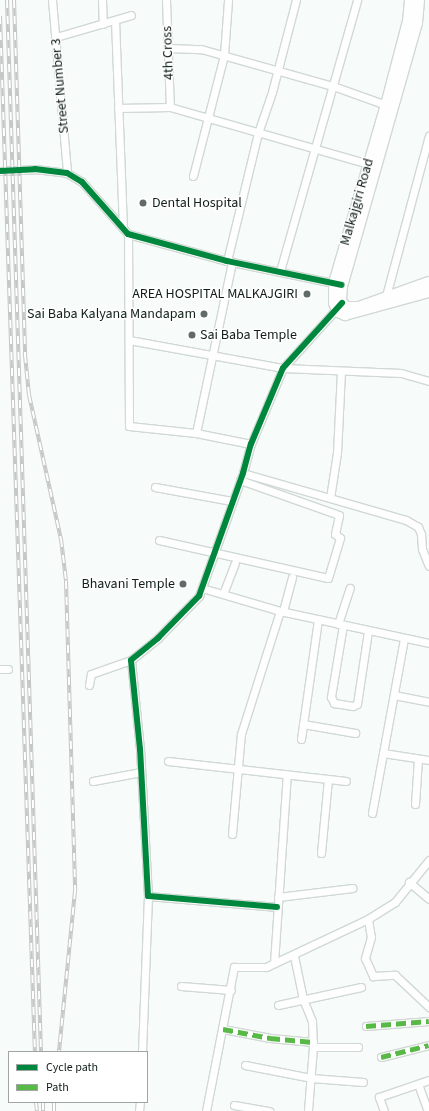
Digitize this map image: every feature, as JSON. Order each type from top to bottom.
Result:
[{"type":"main road","name":"Malkajgiri Road","points":[[339,306],[338,284],[369,164],[382,132],[386,105],[408,21],[410,0]]},
{"type":"main road","name":"Malkajgiri Road","points":[[338,284],[382,132],[418,23],[419,0]]},
{"type":"main road","points":[[429,282],[350,308],[339,306],[340,314],[345,315],[429,292]]},
{"type":"street","name":"Street Number 3","points":[[52,0],[67,173]]},
{"type":"street","points":[[102,0],[103,24]]},
{"type":"street","name":"4th Cross","points":[[166,0],[170,107]]},
{"type":"street","points":[[193,176],[224,55],[228,0]]},
{"type":"street","points":[[196,433],[230,261],[258,133],[296,0]]},
{"type":"street","points":[[280,271],[313,149],[333,86],[357,0]]},
{"type":"street","points":[[56,37],[131,15]]},
{"type":"street","points":[[115,20],[123,226]]},
{"type":"street","points":[[168,48],[201,49],[224,55],[276,72],[333,86],[386,105]]},
{"type":"street","points":[[118,108],[170,107],[208,116],[258,133],[369,164]]},
{"type":"street","points":[[386,296],[429,136]]},
{"type":"street","points":[[0,171],[35,168],[67,173],[82,182],[123,226],[128,234],[129,426],[196,433],[250,444]]},
{"type":"street","points":[[128,234],[230,261],[338,284]]},
{"type":"street","points":[[90,685],[91,674],[130,660],[158,638],[199,596],[232,501],[242,477],[250,444],[283,368],[339,306]]},
{"type":"street","points":[[129,340],[211,357],[283,368],[401,373],[429,381]]},
{"type":"street","points":[[330,498],[337,453],[340,371]]},
{"type":"street","points":[[242,477],[330,498],[406,520],[418,527],[421,534],[422,549],[429,566]]},
{"type":"street","points":[[159,540],[215,551],[325,578],[329,576],[340,538],[335,534],[339,516],[242,477]]},
{"type":"street","points":[[154,487],[232,501]]},
{"type":"street","points":[[223,594],[235,563]]},
{"type":"street","points":[[232,834],[241,734],[292,577]]},
{"type":"street","points":[[202,588],[282,611],[404,639],[429,643]]},
{"type":"street","points":[[350,588],[341,624],[331,697],[334,704],[353,706],[357,704],[368,631]]},
{"type":"street","points":[[301,739],[318,619]]},
{"type":"street","points":[[372,813],[404,639]]},
{"type":"street","points":[[130,660],[141,772],[148,896],[142,1051]]},
{"type":"street","points":[[0,669],[8,669]]},
{"type":"street","points":[[394,696],[429,702]]},
{"type":"street","points":[[303,724],[355,733]]},
{"type":"street","points":[[383,753],[429,760]]},
{"type":"street","points":[[415,804],[418,759]]},
{"type":"street","points":[[168,761],[346,781]]},
{"type":"street","points":[[93,781],[141,772]]},
{"type":"street","points":[[274,963],[287,774]]},
{"type":"street","points":[[321,853],[328,779]]},
{"type":"street","points":[[206,1111],[234,967],[266,967],[294,956],[368,919],[395,902],[429,860]]},
{"type":"street","points":[[410,882],[429,899]]},
{"type":"street","points":[[278,897],[352,888]]},
{"type":"street","points":[[148,896],[277,907]]},
{"type":"street","points":[[368,919],[371,937],[364,958],[373,976],[395,975],[428,1004]]},
{"type":"street","points":[[294,956],[303,999],[312,1021],[313,1045],[308,1111]]},
{"type":"street","points":[[181,986],[230,990]]},
{"type":"street","points":[[278,1005],[361,987]]},
{"type":"street","points":[[366,1026],[429,1021]]},
{"type":"street","points":[[223,1029],[313,1045],[358,1047]]},
{"type":"street","points":[[381,1057],[429,1045]]},
{"type":"street","points":[[245,1065],[311,1078],[363,1082]]},
{"type":"street","points":[[384,1111],[379,1097],[429,1080]]},
{"type":"street","points":[[418,1084],[428,1111]]},
{"type":"street","points":[[234,1105],[269,1111]]},
{"type":"railway","points":[[7,0],[41,1051]]},
{"type":"railway","points":[[14,0],[25,355],[29,395],[61,539],[66,581],[75,891],[59,1051]]},
{"type":"railway","points":[[0,16],[35,1051]]},
{"type":"railway","points":[[36,1103],[37,1111]]},
{"type":"railway","points":[[43,1103],[43,1111]]},
{"type":"railway","points":[[54,1103],[54,1111]]},
{"type":"marked path","points":[[366,1026],[429,1021]]},
{"type":"marked path","points":[[223,1029],[270,1038],[313,1042]]},
{"type":"marked path","points":[[381,1057],[429,1045]]},
{"type":"cycle path","points":[[0,171],[35,169],[67,173],[82,182],[128,234],[227,261],[342,285]]},
{"type":"cycle path","points":[[277,907],[148,896],[140,749],[131,660],[158,638],[199,596],[243,473],[251,444],[283,368],[342,303]]},
{"type":"place","name":"Dental Hospital","points":[[143,203]]},
{"type":"place","name":"AREA HOSPITAL MALKAJGIRI","points":[[307,294]]},
{"type":"place","name":"Sai Baba Kalyana Mandapam","points":[[204,314]]},
{"type":"place","name":"Sai Baba Temple","points":[[192,335]]},
{"type":"place","name":"Bhavani Temple","points":[[183,584]]}]
